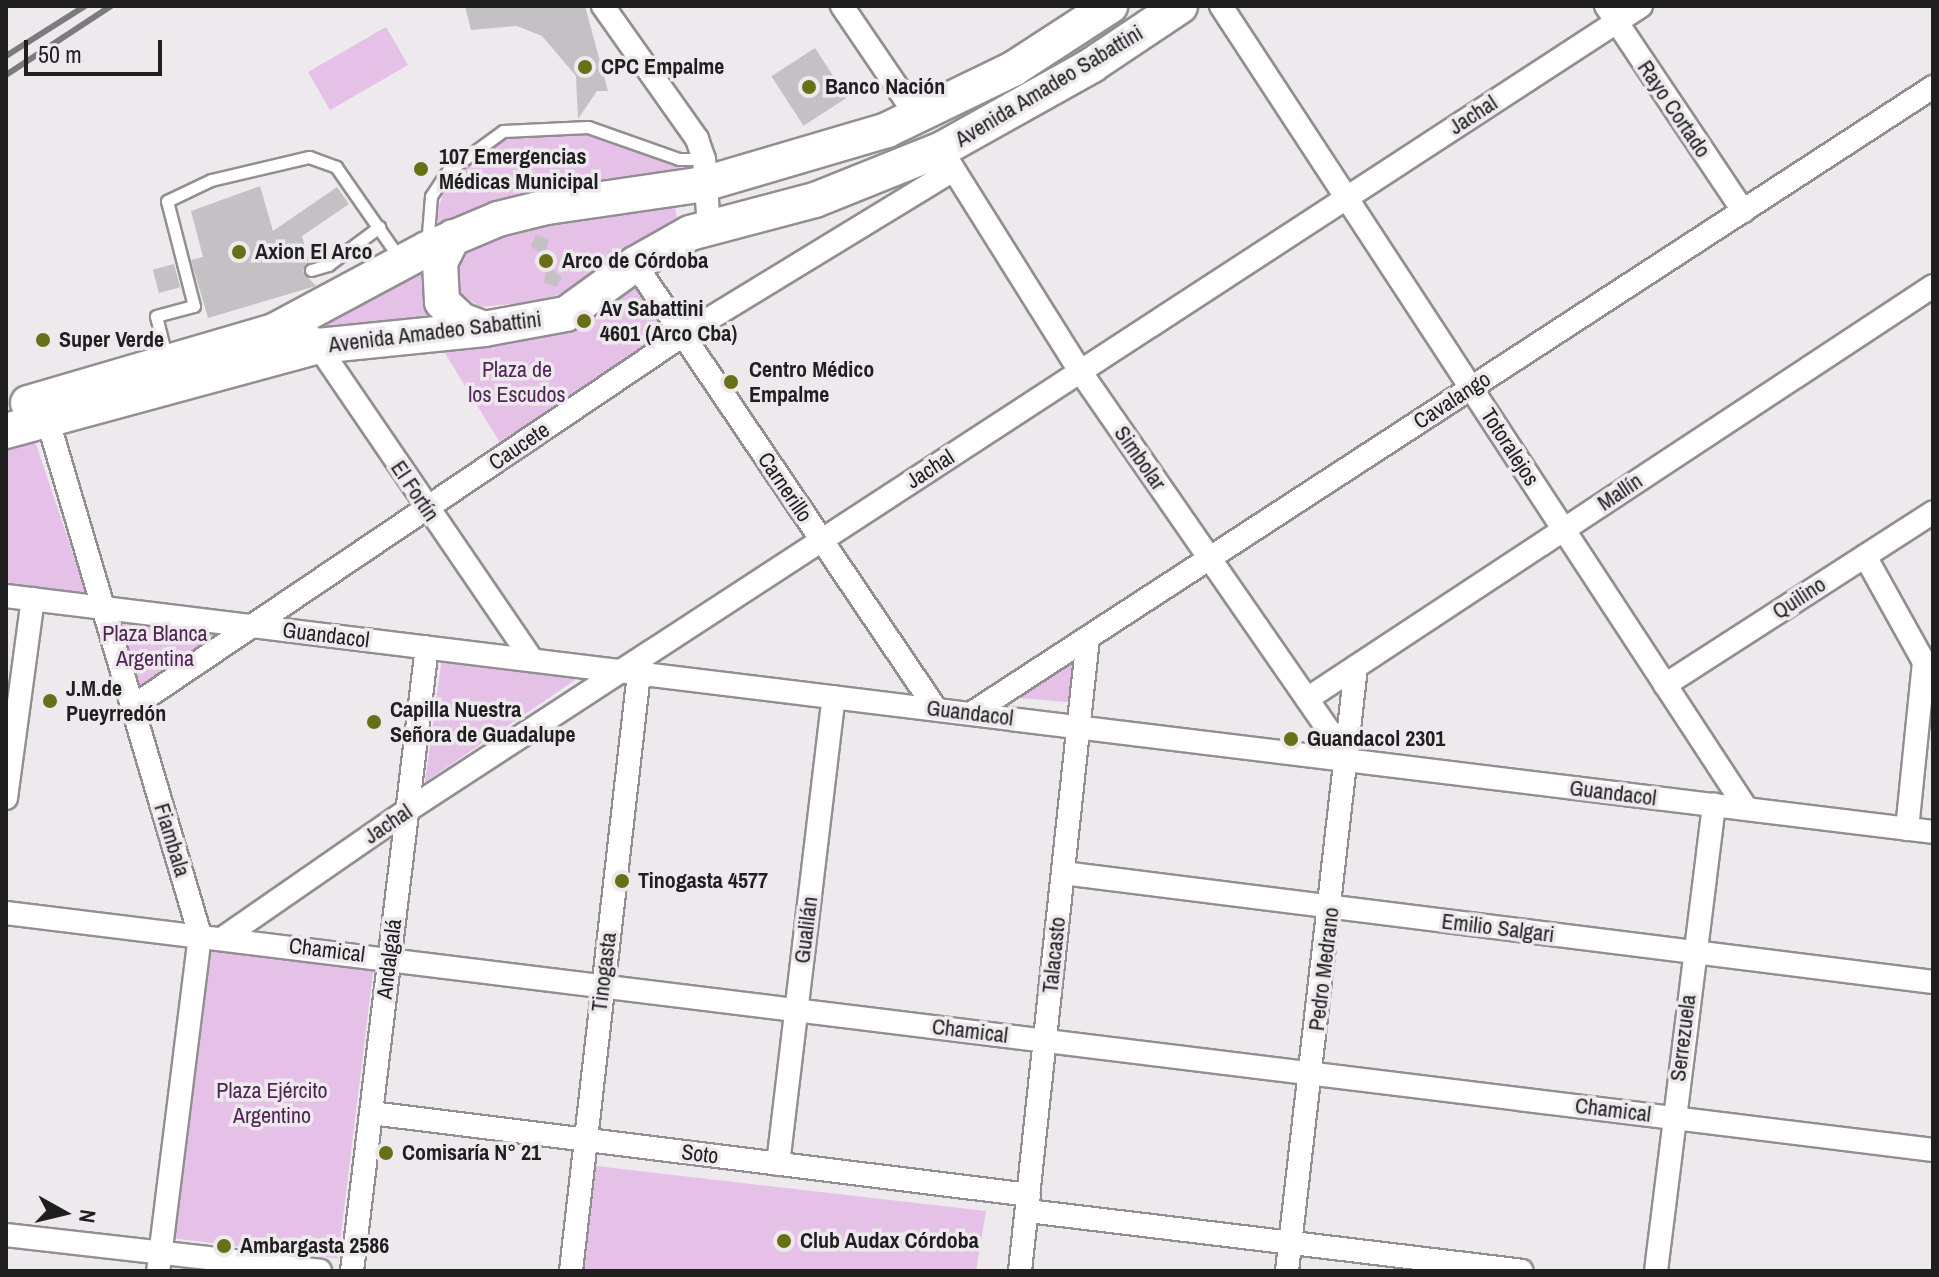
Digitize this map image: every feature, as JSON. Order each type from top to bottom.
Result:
[{"type":"main road","name":"Avenida Amadeo Sabattini","points":[[6,431],[48,421],[309,333],[428,249],[547,207],[704,172],[918,118],[1013,69],[1110,6]]},
{"type":"main road","name":"Avenida Amadeo Sabattini","points":[[6,409],[168,362],[309,333],[484,329],[566,314],[635,264],[709,227],[815,200],[947,159],[1180,6]]},
{"type":"main road","points":[[428,249],[440,262],[442,302],[461,320],[484,329]]},
{"type":"street","points":[[603,6],[697,139],[704,172],[709,227]]},
{"type":"street","points":[[842,6],[918,118]]},
{"type":"street","name":"Totoralejos","points":[[1221,6],[1746,808]]},
{"type":"street","name":"Jachal","points":[[212,936],[630,672],[821,540],[1346,198],[1611,14],[1641,6]]},
{"type":"street","name":"Rayo Cortado","points":[[1611,14],[1743,211]]},
{"type":"street","name":"Cavalango","points":[[972,713],[1933,87]]},
{"type":"street","name":"Caucete","points":[[132,707],[947,159]]},
{"type":"street","name":"Simbolar","points":[[947,159],[1080,371],[1349,760]]},
{"type":"street","name":"Carnerillo","points":[[635,264],[936,709]]},
{"type":"street","name":"Mallín","points":[[1307,699],[1933,286]]},
{"type":"street","name":"El Fortín","points":[[309,333],[426,509],[532,660]]},
{"type":"street","name":"Fiambala","points":[[48,421],[132,707],[212,936],[159,1262]]},
{"type":"street","name":"Quilino","points":[[1665,685],[1933,512]]},
{"type":"street","points":[[1865,556],[1924,662],[1907,829]]},
{"type":"street","name":"Guandacol","points":[[6,596],[1933,832]]},
{"type":"street","points":[[6,798],[33,599]]},
{"type":"street","name":"Talacasto","points":[[1020,1271],[1088,638]]},
{"type":"street","name":"Andalgalá","points":[[352,1271],[427,647]]},
{"type":"street","name":"Pedro Medrano","points":[[1287,1271],[1349,760],[1356,667]]},
{"type":"street","name":"Tinogasta","points":[[571,1271],[602,985],[630,672]]},
{"type":"street","name":"Gualilán","points":[[778,1164],[834,697]]},
{"type":"street","name":"Serrezuela","points":[[1656,1271],[1693,953],[1714,805]]},
{"type":"street","name":"Emilio Salgari","points":[[1063,873],[1933,982]]},
{"type":"street","name":"Chamical","points":[[6,913],[1933,1150]]},
{"type":"street","name":"Soto","points":[[371,1113],[778,1164],[1291,1243],[1521,1271]]},
{"type":"street","points":[[6,1235],[159,1262],[320,1271]]},
{"type":"lane","points":[[168,362],[156,316],[199,304],[167,201],[211,180],[309,157],[336,167],[379,227],[428,249],[431,196],[448,171],[503,131],[588,127],[679,159],[704,172]]},
{"type":"lane","points":[[311,270],[328,265],[379,227]]},
{"type":"green space","points":[[386,27],[408,65],[330,110],[308,72]]},
{"type":"green space","points":[[588,127],[682,164],[681,169],[483,209],[438,225],[437,213],[450,172],[503,131]]},
{"type":"green space","points":[[675,207],[677,218],[572,289],[542,301],[479,307],[459,292],[457,267],[466,251],[519,227]]},
{"type":"green space","points":[[424,265],[441,321],[317,335],[307,320]]},
{"type":"green space","name":"Plaza de los Escudos","points":[[632,278],[669,332],[502,446],[440,345]]},
{"type":"green space","points":[[34,438],[86,593],[6,583],[6,443]]},
{"type":"green space","name":"Plaza Blanca Argentina","points":[[120,615],[224,631],[140,688]]},
{"type":"green space","points":[[1071,657],[1077,665],[1074,697],[1066,702],[1019,698],[1014,694]]},
{"type":"green space","points":[[442,658],[584,674],[425,782]]},
{"type":"green space","name":"Plaza Ejército Argentino","points":[[205,946],[374,967],[338,1259],[169,1238]]},
{"type":"green space","name":"Club Audax Córdoba","points":[[596,1166],[986,1211],[976,1271],[584,1271]]},
{"type":"building","name":"CPC Empalme","points":[[465,6],[585,6],[608,91],[597,91],[578,119],[576,76],[542,36],[517,26],[471,30]]},
{"type":"building","name":"Banco Nación","points":[[815,48],[847,97],[804,126],[771,76]]},
{"type":"building","name":"Axion El Arco","points":[[260,186],[273,231],[337,187],[349,204],[302,236],[309,262],[303,272],[316,286],[208,318],[191,260],[203,257],[191,211]]},
{"type":"building","points":[[536,234],[548,240],[545,257],[531,246]]},
{"type":"building","points":[[174,264],[180,287],[159,293],[153,270]]},
{"type":"building","points":[[547,265],[562,278],[556,287],[544,282]]},
{"type":"railway","points":[[6,56],[85,6]]},
{"type":"railway","points":[[6,75],[111,6]]},
{"type":"place","name":"CPC Empalme","points":[[585,67]]},
{"type":"place","name":"Banco Nación","points":[[809,87]]},
{"type":"place","name":"107 Emergencias Médicas Municipal","points":[[421,169]]},
{"type":"place","name":"Axion El Arco","points":[[239,252]]},
{"type":"place","name":"Arco de Córdoba","points":[[546,261]]},
{"type":"place","name":"Av Sabattini 4601 (Arco Cba)","points":[[584,321]]},
{"type":"place","name":"Super Verde","points":[[43,340]]},
{"type":"place","name":"Centro Médico Empalme","points":[[731,382]]},
{"type":"place","name":"J.M.de Pueyrredón","points":[[50,701]]},
{"type":"place","name":"Capilla Nuestra Señora de Guadalupe","points":[[374,722]]},
{"type":"place","name":"Guandacol 2301","points":[[1291,739]]},
{"type":"place","name":"Tinogasta 4577","points":[[622,881]]},
{"type":"place","name":"Comisaría N° 21","points":[[386,1153]]},
{"type":"place","name":"Club Audax Córdoba","points":[[784,1241]]},
{"type":"place","name":"Ambargasta 2586","points":[[224,1246]]}]
